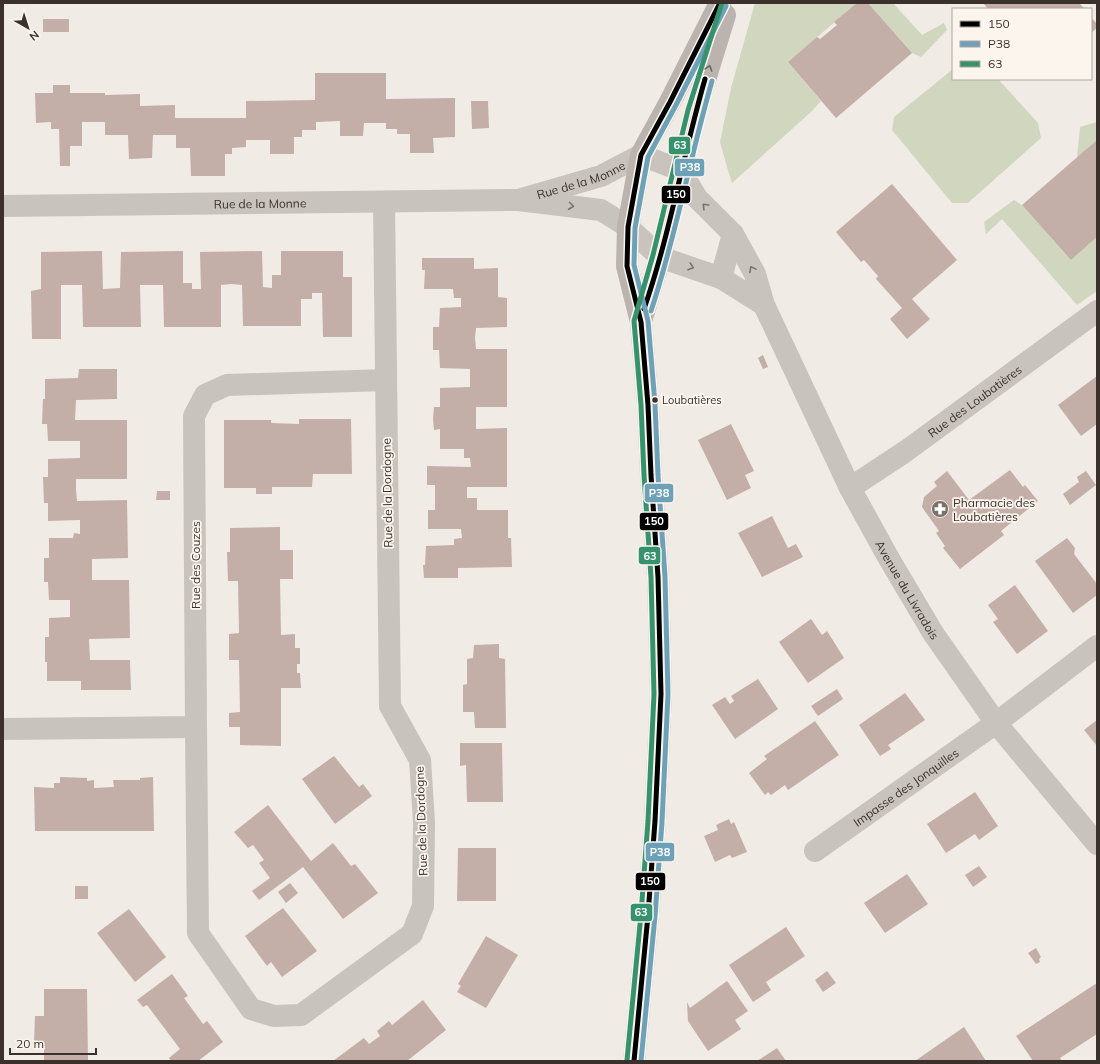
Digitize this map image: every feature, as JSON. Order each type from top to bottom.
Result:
[{"type":"main road","points":[[634,1061],[655,821],[661,694],[658,577],[648,405],[640,322],[627,266],[628,227],[641,155],[670,102],[720,3]]},
{"type":"main road","points":[[640,322],[660,257],[695,112],[729,3]]},
{"type":"street","points":[[641,155],[680,170]]},
{"type":"street","name":"Rue de la Monne","points":[[518,200],[601,176],[641,155]]},
{"type":"street","name":"Avenue du Livradois","points":[[680,170],[697,198],[733,234],[755,274],[764,305],[850,488],[888,557],[933,633],[996,723],[1097,844]]},
{"type":"street","name":"Rue de la Monne","points":[[3,206],[518,200],[601,210],[628,227],[660,257]]},
{"type":"street","name":"Rue de la Dordogne","points":[[196,727],[198,933],[251,1010],[274,1016],[301,1015],[412,934],[423,906],[424,822],[420,760],[390,706],[384,202]]},
{"type":"street","points":[[721,278],[733,234]]},
{"type":"street","points":[[660,257],[721,278],[764,305]]},
{"type":"street","name":"Rue des Loubatières","points":[[850,488],[906,451],[1097,311]]},
{"type":"street","name":"Rue des Couzes","points":[[196,727],[194,416],[205,395],[227,385],[386,380]]},
{"type":"street","name":"Impasse des Jonquilles","points":[[815,851],[996,723],[1097,646]]},
{"type":"street","points":[[3,729],[196,727]]},
{"type":"green space","points":[[755,3],[857,3],[788,62],[821,101],[812,111],[732,183],[720,142],[731,88]]},
{"type":"green space","points":[[868,3],[893,3],[922,35],[944,23],[947,30],[921,57],[912,53]]},
{"type":"green space","points":[[952,70],[952,80],[999,80],[1038,123],[1041,138],[968,203],[952,203],[892,130],[894,117]]},
{"type":"green space","points":[[1097,122],[1097,140],[1077,158],[1080,127]]},
{"type":"green space","points":[[1014,200],[1022,205],[1071,260],[1097,237],[1097,291],[1077,305],[1002,219],[986,234],[984,222]]},
{"type":"building","points":[[857,3],[868,3],[912,53],[836,118],[788,62],[817,37],[820,39],[837,25],[834,22]]},
{"type":"building","points":[[983,3],[1079,3],[1084,8],[987,8]]},
{"type":"building","points":[[1092,18],[1097,24],[1097,28],[1092,32]]},
{"type":"building","points":[[43,19],[69,19],[69,32],[43,32]]},
{"type":"building","points":[[315,73],[386,73],[386,99],[455,98],[455,137],[433,138],[434,153],[410,153],[410,134],[397,134],[397,129],[386,129],[386,123],[364,123],[363,136],[340,136],[340,121],[316,122],[316,130],[302,130],[302,137],[294,137],[294,154],[270,154],[270,140],[246,140],[246,147],[232,148],[232,154],[225,154],[225,176],[191,176],[190,148],[176,148],[176,135],[153,135],[152,158],[129,159],[128,135],[105,135],[105,122],[82,122],[82,146],[70,146],[70,166],[60,166],[59,129],[51,129],[51,122],[36,123],[35,93],[53,93],[53,85],[70,85],[70,93],[105,93],[105,95],[140,94],[140,106],[175,105],[175,118],[246,118],[246,101],[315,100]]},
{"type":"building","points":[[471,101],[488,101],[489,128],[472,129]]},
{"type":"building","points":[[1097,140],[1097,237],[1071,260],[1022,205]]},
{"type":"building","points":[[892,184],[957,260],[912,299],[930,319],[907,339],[890,319],[902,308],[876,279],[878,276],[864,260],[861,262],[836,232]]},
{"type":"building","points":[[102,251],[103,289],[120,288],[121,252],[183,251],[183,283],[192,283],[192,289],[201,289],[200,252],[262,251],[263,287],[272,288],[272,275],[281,275],[281,251],[343,251],[343,277],[352,277],[352,337],[323,337],[322,293],[312,293],[312,299],[301,299],[301,326],[243,326],[242,285],[221,285],[221,327],[164,327],[163,285],[140,285],[141,327],[83,327],[82,285],[61,285],[61,339],[32,339],[31,291],[41,289],[41,252]]},
{"type":"building","points":[[422,258],[474,258],[474,269],[498,268],[498,297],[507,298],[507,327],[476,328],[475,338],[476,349],[507,349],[507,407],[476,407],[476,429],[507,428],[507,487],[467,487],[467,498],[477,498],[477,510],[508,510],[508,538],[511,538],[512,567],[458,568],[458,578],[424,578],[423,565],[425,565],[426,546],[454,545],[454,539],[462,538],[461,529],[428,529],[428,510],[435,510],[435,485],[427,485],[427,466],[471,467],[470,458],[464,458],[464,449],[440,449],[440,429],[434,430],[433,419],[434,407],[440,407],[440,388],[470,387],[470,369],[440,368],[439,350],[433,350],[433,327],[439,327],[440,308],[461,307],[461,298],[454,298],[453,289],[424,289],[425,270],[422,270]]},
{"type":"building","points":[[763,355],[768,367],[763,369],[758,358]]},
{"type":"building","points":[[79,369],[117,369],[117,399],[76,400],[75,420],[127,420],[127,479],[76,479],[76,490],[77,501],[127,500],[128,558],[92,559],[92,580],[129,580],[130,638],[89,639],[90,660],[130,660],[131,690],[81,690],[81,681],[47,681],[45,637],[49,637],[49,618],[70,617],[70,600],[49,600],[48,582],[44,582],[44,558],[49,558],[49,538],[73,538],[74,533],[80,534],[80,520],[48,521],[48,503],[44,503],[43,477],[48,477],[48,459],[80,458],[80,441],[48,441],[47,424],[42,424],[43,399],[45,399],[45,379],[78,378]]},
{"type":"building","points":[[1097,376],[1097,424],[1081,436],[1058,405]]},
{"type":"building","points":[[299,419],[351,419],[352,474],[313,474],[312,487],[272,487],[272,494],[256,494],[256,488],[224,488],[224,420],[271,420],[271,423],[299,424]]},
{"type":"building","points":[[731,424],[754,471],[745,475],[751,488],[727,500],[698,440]]},
{"type":"building","points":[[1010,470],[1023,487],[1025,485],[1038,501],[1001,531],[1004,535],[960,569],[943,548],[945,546],[936,533],[939,531],[922,507],[924,497],[937,486],[934,482],[947,471],[969,500]]},
{"type":"building","points":[[1086,471],[1096,485],[1070,505],[1063,494],[1079,482],[1077,477]]},
{"type":"building","points":[[157,491],[170,491],[170,500],[156,500]]},
{"type":"building","points":[[772,516],[788,548],[796,544],[803,557],[762,577],[738,533]]},
{"type":"building","points":[[280,527],[280,550],[293,550],[293,579],[280,579],[281,635],[295,634],[295,648],[300,648],[300,664],[297,664],[297,673],[300,673],[301,688],[281,688],[281,746],[240,745],[240,727],[229,727],[229,713],[240,712],[239,660],[229,660],[229,634],[239,633],[238,581],[228,581],[227,552],[230,552],[230,528]]},
{"type":"building","points":[[1067,538],[1075,548],[1074,554],[1097,584],[1097,595],[1073,613],[1035,561]]},
{"type":"building","points":[[1015,585],[1048,631],[1017,654],[993,622],[998,619],[988,605]]},
{"type":"building","points":[[811,619],[822,635],[827,631],[844,658],[808,683],[779,642]]},
{"type":"building","points":[[499,644],[499,658],[505,659],[506,728],[475,728],[474,712],[463,712],[463,685],[467,684],[467,659],[473,658],[474,645]]},
{"type":"building","points":[[758,679],[778,709],[735,739],[712,705],[725,697],[730,704],[734,701],[731,696]]},
{"type":"building","points":[[837,689],[843,699],[818,716],[811,706]]},
{"type":"building","points":[[905,693],[925,720],[888,745],[891,749],[880,756],[859,725]]},
{"type":"building","points":[[1097,720],[1097,746],[1084,730]]},
{"type":"building","points":[[815,721],[839,755],[788,790],[785,785],[771,795],[768,792],[765,795],[749,773],[767,759],[764,756]]},
{"type":"building","points":[[460,743],[502,743],[503,802],[467,802],[466,765],[460,766]]},
{"type":"building","points":[[334,756],[359,787],[363,784],[372,796],[335,824],[302,779]]},
{"type":"building","points":[[60,777],[87,778],[87,781],[94,780],[94,788],[114,787],[113,780],[140,780],[140,778],[153,777],[154,831],[35,831],[34,787],[54,788],[54,783],[60,783]]},
{"type":"building","points":[[975,792],[998,826],[979,840],[975,834],[946,853],[927,824]]},
{"type":"building","points":[[268,805],[311,861],[333,843],[351,866],[355,864],[378,893],[343,919],[303,867],[259,900],[252,891],[270,878],[259,863],[264,860],[253,845],[248,848],[234,832]]},
{"type":"building","points":[[729,819],[731,824],[734,822],[747,852],[732,858],[730,855],[715,862],[704,836],[718,830],[716,825]]},
{"type":"building","points":[[458,848],[496,848],[496,901],[457,901]]},
{"type":"building","points":[[979,866],[987,877],[973,887],[965,875]]},
{"type":"building","points":[[907,874],[928,904],[885,933],[864,903]]},
{"type":"building","points":[[290,883],[298,893],[286,903],[278,892]]},
{"type":"building","points":[[75,886],[88,886],[88,899],[75,899]]},
{"type":"building","points":[[283,908],[317,951],[282,977],[271,962],[267,966],[245,936]]},
{"type":"building","points":[[129,909],[166,957],[135,982],[97,933]]},
{"type":"building","points":[[786,927],[805,956],[766,982],[771,990],[753,1002],[729,965]]},
{"type":"building","points":[[486,936],[518,955],[486,1008],[457,992],[461,986],[458,984]]},
{"type":"building","points":[[1036,948],[1041,957],[1039,959],[1040,962],[1036,964],[1028,953]]},
{"type":"building","points":[[827,971],[836,983],[823,992],[815,980]]},
{"type":"building","points":[[172,974],[188,996],[184,998],[203,1024],[207,1021],[223,1042],[198,1061],[171,1061],[169,1058],[180,1049],[147,1005],[143,1007],[137,1000]]},
{"type":"building","points":[[727,981],[748,1011],[735,1020],[741,1029],[708,1051],[688,1021],[687,1002],[690,1008]]},
{"type":"building","points":[[1097,983],[1097,1034],[1060,1058],[1062,1061],[1033,1061],[1016,1036]]},
{"type":"building","points":[[44,989],[87,989],[88,1061],[44,1061],[44,1045],[34,1044],[35,1016],[44,1016]]},
{"type":"building","points":[[423,1000],[446,1030],[407,1061],[333,1061],[364,1038],[369,1044],[380,1036],[377,1031],[389,1021],[392,1025]]},
{"type":"building","points":[[964,1027],[986,1061],[915,1061]]},
{"type":"building","points":[[777,1048],[786,1061],[757,1061]]},
{"type":"transit line","name":"150","points":[[634,1061],[648,915],[655,821],[661,694],[658,577],[648,405],[641,322],[627,266],[628,227],[641,155],[670,102],[720,3]]},
{"type":"transit line","name":"63","points":[[627,1060],[648,821],[654,694],[651,577],[641,405],[634,321],[653,255],[688,110],[722,3]]},
{"type":"transit line","name":"P38","points":[[641,1061],[655,916],[662,822],[668,694],[665,577],[655,404],[648,321],[634,265],[635,228],[648,157],[726,6]]},
{"type":"transit line","name":"150","points":[[644,309],[669,223],[705,79]]},
{"type":"transit line","name":"P38","points":[[651,311],[668,254],[712,81]]},
{"type":"place","name":"Loubatières","points":[[655,400]]},
{"type":"place","name":"Pharmacie des Loubatières","points":[[940,509]]}]
